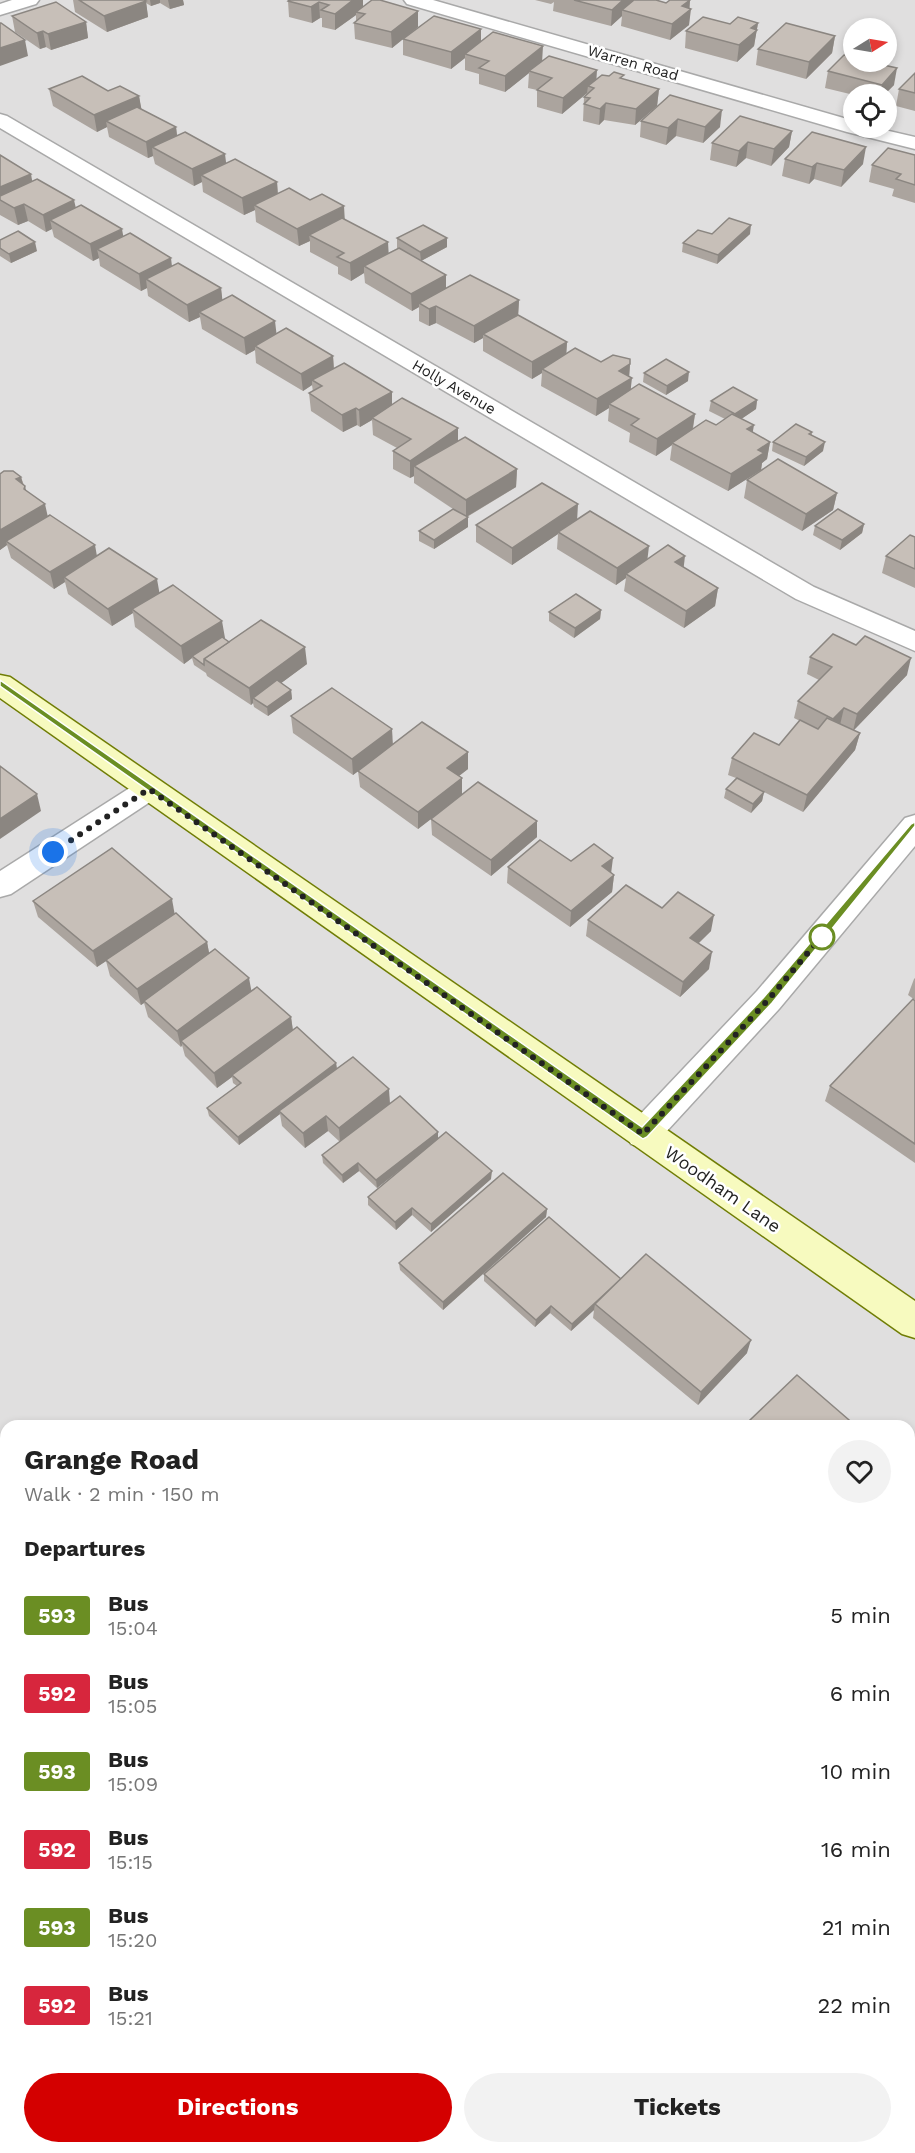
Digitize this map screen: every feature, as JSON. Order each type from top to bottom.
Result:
[{"type":"main road","name":"Woodham Lane","points":[[0,684],[915,1322]]},
{"type":"street","points":[[0,10],[30,0]]},
{"type":"street","name":"Warren Road","points":[[413,0],[843,124]]},
{"type":"street","name":"Holly Avenue","points":[[0,120],[805,593],[915,642]]},
{"type":"street","name":"Warren Road","points":[[896,138],[915,143]]},
{"type":"street","points":[[0,886],[149,789]]},
{"type":"street","points":[[643,1134],[768,1000],[915,826]]},
{"type":"shaded area","points":[[0,0],[915,0],[915,1420],[0,1420]]},
{"type":"building","points":[[79,0],[144,0],[146,1],[104,16]]},
{"type":"building","points":[[289,0],[353,0],[335,14],[321,10],[329,5],[319,2],[311,7]]},
{"type":"building","points":[[372,0],[380,0],[418,11],[391,32],[354,23],[365,14],[356,12]]},
{"type":"building","points":[[574,0],[623,0],[612,10]]},
{"type":"building","points":[[634,0],[656,0],[666,3],[670,0],[690,0],[682,6],[691,9],[672,24],[622,10]]},
{"type":"building","points":[[56,2],[86,22],[48,34],[43,31],[37,33],[12,16]]},
{"type":"building","points":[[434,16],[481,29],[451,52],[403,39]]},
{"type":"building","points":[[703,17],[730,24],[738,17],[758,23],[751,28],[757,30],[739,45],[686,31]]},
{"type":"building","points":[[1,23],[25,40],[0,48]]},
{"type":"building","points":[[786,23],[835,36],[809,62],[758,49]]},
{"type":"building","points":[[493,32],[543,46],[505,76],[479,68],[489,61],[465,54]]},
{"type":"building","points":[[549,56],[597,70],[563,98],[537,90],[552,78],[529,71]]},
{"type":"building","points":[[843,56],[843,72],[893,72],[883,84],[878,84],[828,71]]},
{"type":"building","points":[[614,72],[624,75],[620,78],[659,89],[636,109],[606,103],[600,109],[584,104],[590,98],[584,97],[594,88],[588,86],[602,75],[609,76]]},
{"type":"building","points":[[915,73],[915,93],[899,89]]},
{"type":"building","points":[[82,76],[108,91],[120,86],[139,96],[94,115],[49,89]]},
{"type":"building","points":[[670,95],[722,110],[705,127],[678,119],[668,128],[641,121]]},
{"type":"building","points":[[137,107],[176,127],[146,142],[106,121]]},
{"type":"building","points":[[740,116],[792,131],[774,149],[748,142],[739,151],[712,143]]},
{"type":"building","points":[[185,132],[225,154],[192,169],[152,147]]},
{"type":"building","points":[[812,132],[866,147],[844,170],[817,163],[812,167],[785,159]]},
{"type":"building","points":[[888,148],[915,155],[915,185],[896,179],[901,174],[872,165]]},
{"type":"building","points":[[0,155],[31,174],[0,187]]},
{"type":"building","points":[[235,159],[277,182],[242,198],[201,175]]},
{"type":"building","points":[[37,179],[74,200],[43,215],[24,204],[14,208],[0,200],[0,196]]},
{"type":"building","points":[[289,188],[310,200],[322,194],[344,206],[297,229],[254,205]]},
{"type":"building","points":[[81,205],[122,229],[90,244],[50,220]]},
{"type":"building","points":[[342,218],[388,242],[350,263],[337,257],[344,253],[309,235]]},
{"type":"building","points":[[729,218],[751,225],[718,255],[683,243],[698,230],[712,234]]},
{"type":"building","points":[[423,225],[447,238],[420,252],[397,238]]},
{"type":"building","points":[[18,231],[35,242],[9,254],[0,248],[0,240]]},
{"type":"building","points":[[130,233],[171,258],[139,274],[97,249]]},
{"type":"building","points":[[399,248],[446,275],[411,294],[364,266]]},
{"type":"building","points":[[178,263],[221,288],[187,305],[146,279]]},
{"type":"building","points":[[470,275],[519,300],[474,326],[436,306],[429,309],[419,303]]},
{"type":"building","points":[[232,295],[275,321],[244,338],[199,312]]},
{"type":"building","points":[[518,315],[567,342],[532,362],[483,334]]},
{"type":"building","points":[[286,328],[333,356],[301,374],[255,346]]},
{"type":"building","points":[[575,348],[601,362],[613,355],[630,359],[630,364],[619,371],[632,378],[597,399],[542,369]]},
{"type":"building","points":[[666,359],[689,372],[667,386],[644,373]]},
{"type":"building","points":[[344,363],[392,392],[359,410],[356,408],[342,415],[309,393],[322,386],[312,380]]},
{"type":"building","points":[[639,384],[695,414],[657,439],[631,425],[639,419],[609,404]]},
{"type":"building","points":[[733,387],[757,400],[735,414],[711,401]]},
{"type":"building","points":[[402,398],[458,428],[410,461],[393,451],[411,439],[372,418]]},
{"type":"building","points":[[732,414],[754,425],[747,429],[770,442],[758,450],[764,453],[731,474],[672,443],[706,420],[716,425]]},
{"type":"building","points":[[796,424],[825,442],[806,457],[773,442]]},
{"type":"building","points":[[465,437],[517,469],[466,500],[414,466]]},
{"type":"building","points":[[778,459],[837,493],[806,514],[747,480]]},
{"type":"building","points":[[4,471],[13,471],[21,477],[16,479],[25,486],[24,489],[45,504],[0,530],[0,474]]},
{"type":"building","points":[[542,483],[578,504],[512,548],[476,525]]},
{"type":"building","points":[[453,509],[468,517],[434,540],[419,531]]},
{"type":"building","points":[[838,509],[864,524],[842,540],[815,526]]},
{"type":"building","points":[[590,511],[649,546],[617,568],[558,532]]},
{"type":"building","points":[[50,515],[95,545],[50,572],[6,541]]},
{"type":"building","points":[[910,535],[915,537],[915,569],[886,556]]},
{"type":"building","points":[[668,545],[685,556],[675,562],[718,588],[686,611],[626,574]]},
{"type":"building","points":[[109,548],[157,579],[108,609],[64,577]]},
{"type":"building","points":[[173,585],[222,621],[181,646],[132,609]]},
{"type":"building","points":[[576,594],[601,610],[575,628],[549,612]]},
{"type":"building","points":[[261,620],[305,647],[249,688],[204,659]]},
{"type":"building","points":[[833,634],[856,645],[865,636],[911,658],[857,714],[844,708],[833,719],[798,701],[832,667],[810,657]]},
{"type":"building","points":[[222,637],[229,642],[204,659],[204,665],[192,656]]},
{"type":"building","points":[[277,680],[291,690],[267,707],[253,698]]},
{"type":"building","points":[[332,688],[392,729],[352,759],[291,716]]},
{"type":"building","points":[[827,718],[860,733],[807,795],[732,758],[754,733],[779,745],[800,720],[818,729]]},
{"type":"building","points":[[422,722],[468,752],[447,768],[462,778],[418,812],[358,771]]},
{"type":"building","points":[[0,766],[37,794],[0,819]]},
{"type":"building","points":[[737,778],[764,792],[753,804],[726,789]]},
{"type":"building","points":[[478,782],[537,821],[491,860],[431,819]]},
{"type":"building","points":[[540,840],[571,861],[594,844],[613,858],[602,866],[614,875],[571,911],[508,867]]},
{"type":"building","points":[[112,848],[172,899],[93,951],[33,901]]},
{"type":"building","points":[[626,885],[662,908],[678,892],[714,915],[690,938],[712,952],[683,982],[588,920]]},
{"type":"building","points":[[176,913],[207,942],[137,989],[106,960]]},
{"type":"building","points":[[215,949],[249,978],[177,1031],[144,1001]]},
{"type":"building","points":[[257,987],[291,1017],[214,1073],[181,1041]]},
{"type":"building","points":[[913,999],[915,1001],[915,1144],[830,1086]]},
{"type":"building","points":[[297,1027],[336,1063],[238,1137],[207,1108],[241,1083],[232,1075]]},
{"type":"building","points":[[353,1057],[389,1089],[339,1128],[326,1116],[303,1133],[279,1111]]},
{"type":"building","points":[[400,1096],[438,1132],[376,1180],[358,1163],[342,1175],[322,1155]]},
{"type":"building","points":[[446,1132],[492,1171],[431,1224],[412,1208],[395,1222],[368,1197]]},
{"type":"building","points":[[503,1173],[547,1209],[443,1302],[399,1263]]},
{"type":"building","points":[[549,1217],[621,1279],[572,1324],[551,1306],[536,1320],[484,1274]]},
{"type":"building","points":[[646,1254],[751,1340],[701,1392],[595,1304]]},
{"type":"building","points":[[797,1375],[849,1420],[750,1420]]},
{"type":"bus line","name":"593","points":[[0,684],[643,1134],[768,1000],[915,826]]},
{"type":"route","points":[[53,852],[149,789],[643,1134],[768,1000],[827,930],[822,937]]}]
